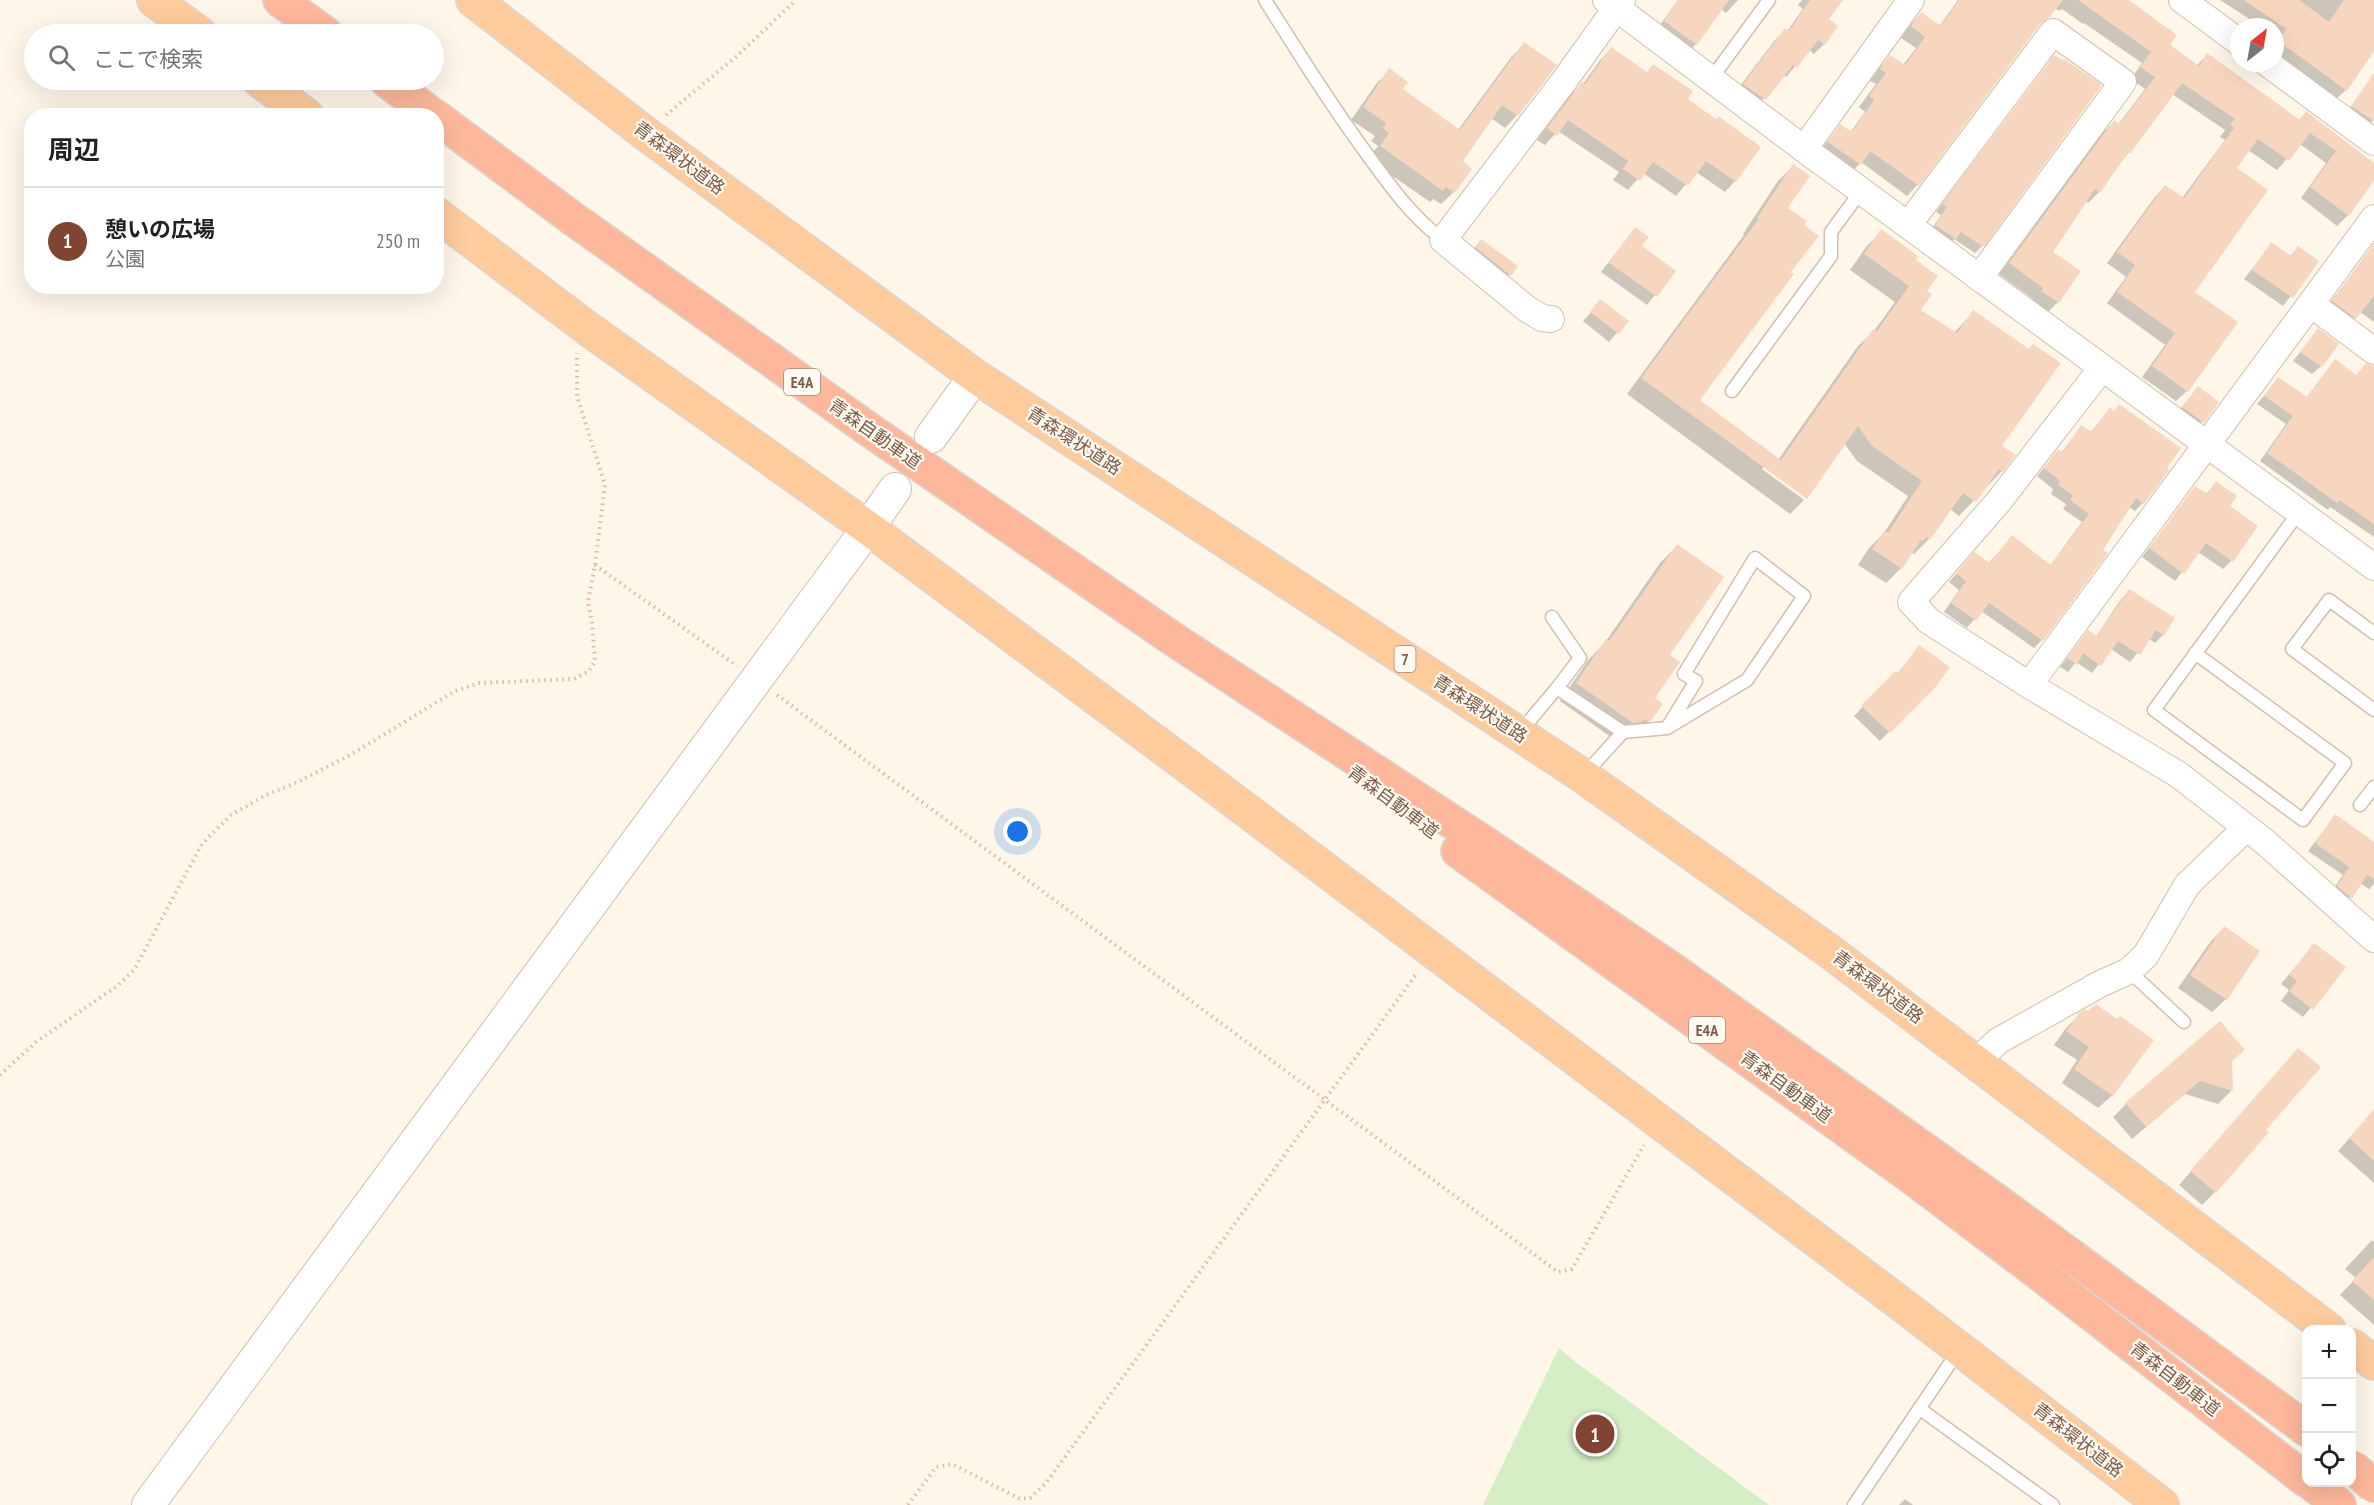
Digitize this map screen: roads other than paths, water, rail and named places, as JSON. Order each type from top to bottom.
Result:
[{"type":"highway","points":[[154,0],[186,24]]},
{"type":"highway","points":[[280,0],[312,24]]},
{"type":"highway","name":"青森環状道路","points":[[473,0],[646,134],[975,376],[1583,776],[1829,951],[2324,1325]]},
{"type":"highway","points":[[272,90],[296,108]]},
{"type":"highway","name":"青森自動車道","points":[[400,90],[424,108]]},
{"type":"highway","name":"青森自動車道","points":[[444,123],[572,218],[871,431],[1173,639],[1492,848],[1673,970],[2005,1207],[2300,1423]]},
{"type":"highway","name":"青森環状道路","points":[[444,220],[587,328],[868,528],[1658,1121],[2162,1505]]},
{"type":"highway","name":"青森自動車道","points":[[1173,639],[1478,865],[1910,1176],[2323,1493]]},
{"type":"highway","points":[[2356,1349],[2374,1364]]},
{"type":"highway","points":[[2356,1463],[2374,1476]]},
{"type":"highway","points":[[2356,1470],[2374,1486]]},
{"type":"street","points":[[1804,149],[1911,0]]},
{"type":"street","points":[[2182,0],[2230,35]]},
{"type":"street","points":[[1551,319],[1542,318],[1527,309],[1443,240],[1564,81],[1615,2],[1711,79],[1804,149],[2374,567]]},
{"type":"street","points":[[1908,225],[2053,32],[2123,82],[1979,278]]},
{"type":"street","points":[[2279,72],[2374,142]]},
{"type":"street","points":[[2029,685],[2374,218]]},
{"type":"street","points":[[2311,304],[2374,351]]},
{"type":"street","points":[[2102,368],[1999,501],[1911,602],[1929,621],[2179,776],[2265,842],[2374,939]]},
{"type":"street","points":[[931,437],[975,376]]},
{"type":"street","points":[[148,1505],[895,489]]},
{"type":"street","points":[[1977,1061],[1998,1041],[2100,984],[2129,971],[2146,954],[2187,885],[2246,828]]},
{"type":"lane","points":[[1265,0],[1324,95],[1400,200],[1426,227],[1443,240]]},
{"type":"lane","points":[[1711,79],[1769,0]]},
{"type":"lane","points":[[1732,391],[1831,256],[1831,232],[1861,191]]},
{"type":"lane","points":[[2195,653],[2345,763],[2303,820],[2154,710],[2195,653],[2299,512]]},
{"type":"lane","points":[[1557,688],[1623,732],[1667,728],[1747,680],[1804,596],[1755,558],[1684,674],[1696,681],[1667,728]]},
{"type":"lane","points":[[2374,633],[2329,600],[2292,649],[2374,710]]},
{"type":"lane","points":[[1518,734],[1580,658],[1551,617]]},
{"type":"lane","points":[[1583,776],[1623,732]]},
{"type":"lane","points":[[2360,805],[2374,787]]},
{"type":"lane","points":[[2129,971],[2184,1022]]},
{"type":"lane","points":[[1854,1505],[1959,1349]]},
{"type":"lane","points":[[1920,1409],[2053,1505]]},
{"type":"place","name":"憩いの広場","points":[[1595,1434]]}]
